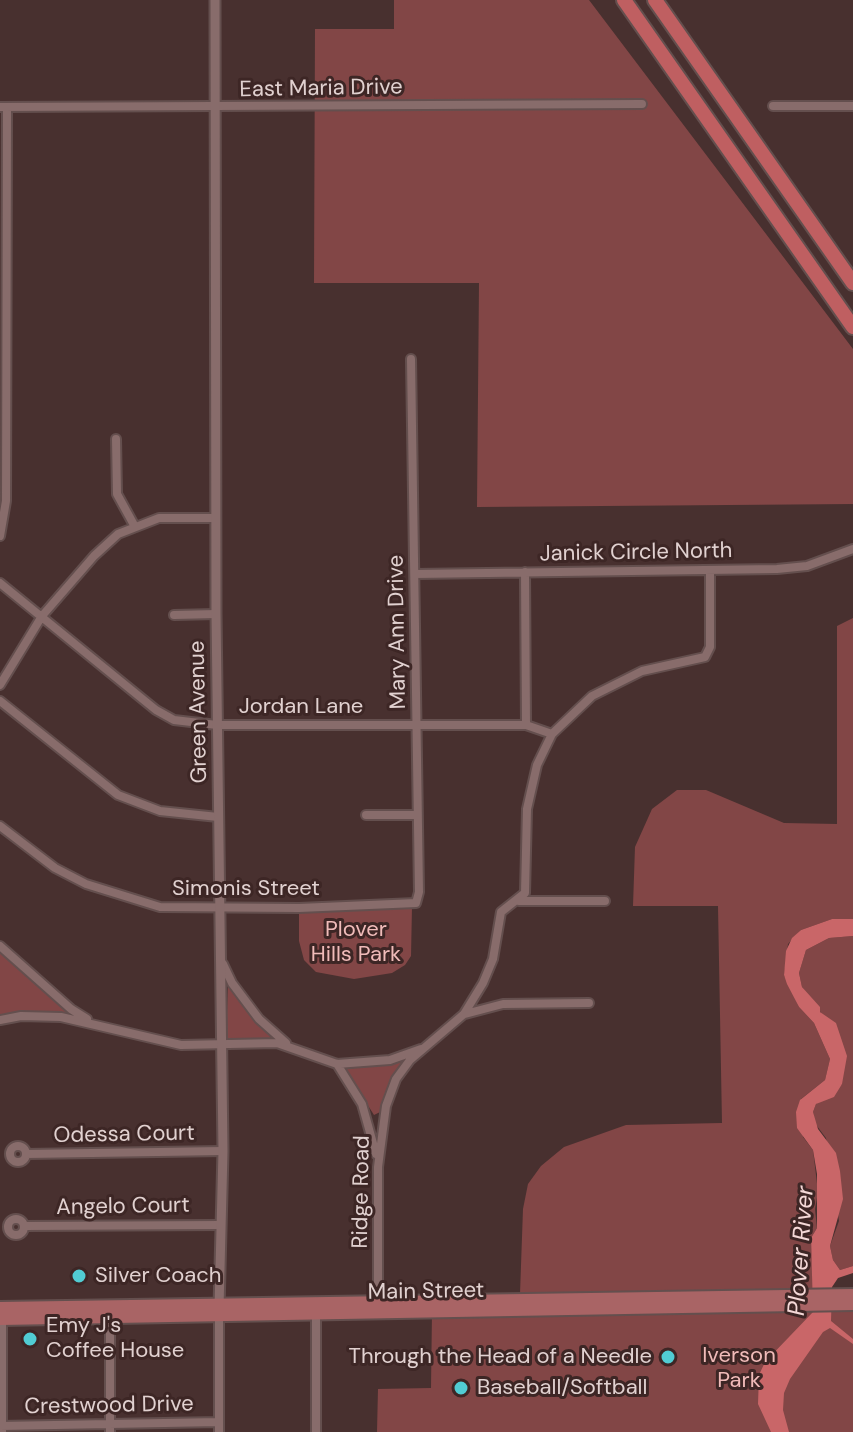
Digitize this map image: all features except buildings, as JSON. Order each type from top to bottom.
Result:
[{"type":"highway","points":[[624,0],[853,327]]},
{"type":"highway","points":[[655,0],[853,283]]},
{"type":"main road","name":"Main Street","points":[[834,1300],[853,1295]]},
{"type":"main road","name":"Main Street","points":[[219,1309],[316,1314],[811,1300]]},
{"type":"main road","name":"Main Street","points":[[1,1313],[219,1309],[378,1301],[834,1300],[853,1304]]},
{"type":"street","name":"Green Avenue","points":[[215,0],[216,614],[223,1151],[219,1309]]},
{"type":"street","name":"East Maria Drive","points":[[4,107],[214,109],[642,104]]},
{"type":"street","points":[[773,106],[853,106]]},
{"type":"street","points":[[0,536],[6,501],[4,107]]},
{"type":"street","name":"Mary Ann Drive","points":[[411,359],[417,724],[416,903]]},
{"type":"street","points":[[116,439],[117,494],[134,525]]},
{"type":"street","points":[[0,685],[42,616],[94,556],[134,525],[170,517],[216,518]]},
{"type":"street","name":"Janick Circle North","points":[[415,574],[792,568],[853,549]]},
{"type":"street","name":"Ridge Road","points":[[378,1301],[380,1128],[396,1079],[425,1047],[464,1014],[493,959],[501,912],[507,905],[519,901],[525,893],[527,809],[552,734],[592,696],[616,681],[662,665],[705,657],[710,647],[710,570]]},
{"type":"street","points":[[525,572],[526,725]]},
{"type":"street","name":"Jordan Lane","points":[[0,583],[163,715],[183,722],[217,725],[526,725],[552,734]]},
{"type":"street","points":[[174,615],[216,614]]},
{"type":"street","points":[[0,701],[118,795],[160,811],[218,817]]},
{"type":"street","points":[[366,815],[417,815]]},
{"type":"street","name":"Simonis Street","points":[[0,826],[55,868],[110,894],[160,907],[416,903]]},
{"type":"street","points":[[519,901],[605,901]]},
{"type":"street","points":[[0,946],[71,1009],[91,1021]]},
{"type":"street","points":[[221,957],[232,983],[259,1019],[290,1046]]},
{"type":"street","points":[[464,1014],[503,1004],[589,1003]]},
{"type":"street","points":[[0,1020],[37,1015],[91,1021],[166,1044],[266,1041],[290,1046],[337,1064],[390,1060],[425,1047]]},
{"type":"street","points":[[337,1064],[369,1121],[378,1167]]},
{"type":"street","name":"Odessa Court","points":[[26,1154],[223,1151]]},
{"type":"street","name":"Angelo Court","points":[[24,1226],[221,1225]]},
{"type":"street","points":[[219,1309],[219,1427]]},
{"type":"street","points":[[110,1311],[110,1428]]},
{"type":"street","points":[[1,1313],[1,1428]]},
{"type":"street","points":[[316,1314],[316,1432]]},
{"type":"street","name":"Crestwood Drive","points":[[1,1428],[219,1427]]},
{"type":"green space","points":[[394,0],[589,0],[853,349],[853,504],[477,507],[479,283],[314,283],[315,29],[394,29]]},
{"type":"green space","points":[[853,618],[853,919],[832,919],[801,930],[788,944],[784,975],[799,1007],[814,1023],[830,1059],[825,1080],[801,1099],[803,1137],[813,1150],[818,1192],[815,1209],[817,1228],[811,1238],[813,1290],[520,1294],[523,1209],[528,1184],[541,1166],[564,1147],[626,1125],[722,1123],[718,906],[633,906],[635,847],[652,809],[677,790],[706,790],[784,823],[837,824],[837,626]]},
{"type":"green space","name":"Plover Hills Park","points":[[412,906],[411,956],[405,965],[392,973],[354,979],[316,972],[304,960],[299,941],[299,908]]},
{"type":"green space","points":[[853,936],[853,1266],[840,1270],[833,1260],[830,1246],[839,1221],[826,1138],[814,1122],[813,1112],[816,1104],[842,1084],[824,1017],[802,987],[799,973],[806,950],[829,938]]},
{"type":"green space","points":[[0,946],[91,1021],[61,1017],[0,1020]]},
{"type":"green space","points":[[228,985],[231,986],[272,1039],[226,1039]]},
{"type":"green space","points":[[404,1062],[388,1088],[380,1112],[374,1115],[345,1069]]},
{"type":"green space","name":"Iverson Park","points":[[853,1304],[853,1432],[377,1432],[378,1389],[431,1388],[432,1312]]},
{"type":"shaded area","name":"Plover River","points":[[832,919],[853,919],[853,936],[829,938],[806,950],[799,973],[802,987],[820,1007],[820,1012],[836,1023],[847,1056],[842,1084],[834,1097],[816,1104],[813,1112],[818,1129],[836,1153],[840,1171],[843,1199],[830,1246],[833,1260],[840,1270],[853,1266],[853,1273],[838,1278],[832,1287],[831,1321],[853,1339],[853,1344],[830,1328],[823,1332],[790,1379],[784,1393],[783,1410],[789,1432],[771,1432],[758,1404],[759,1375],[765,1362],[813,1312],[811,1238],[817,1228],[817,1174],[813,1150],[797,1128],[796,1112],[800,1100],[825,1080],[830,1059],[814,1023],[799,1007],[787,984],[784,975],[786,951],[792,938],[801,930]]},
{"type":"place","name":"Silver Coach","points":[[79,1276]]},
{"type":"place","name":"Emy J's Coffee House","points":[[30,1339]]},
{"type":"place","name":"Through the Head of a Needle","points":[[668,1357]]},
{"type":"place","name":"Baseball/Softball","points":[[461,1388]]}]
